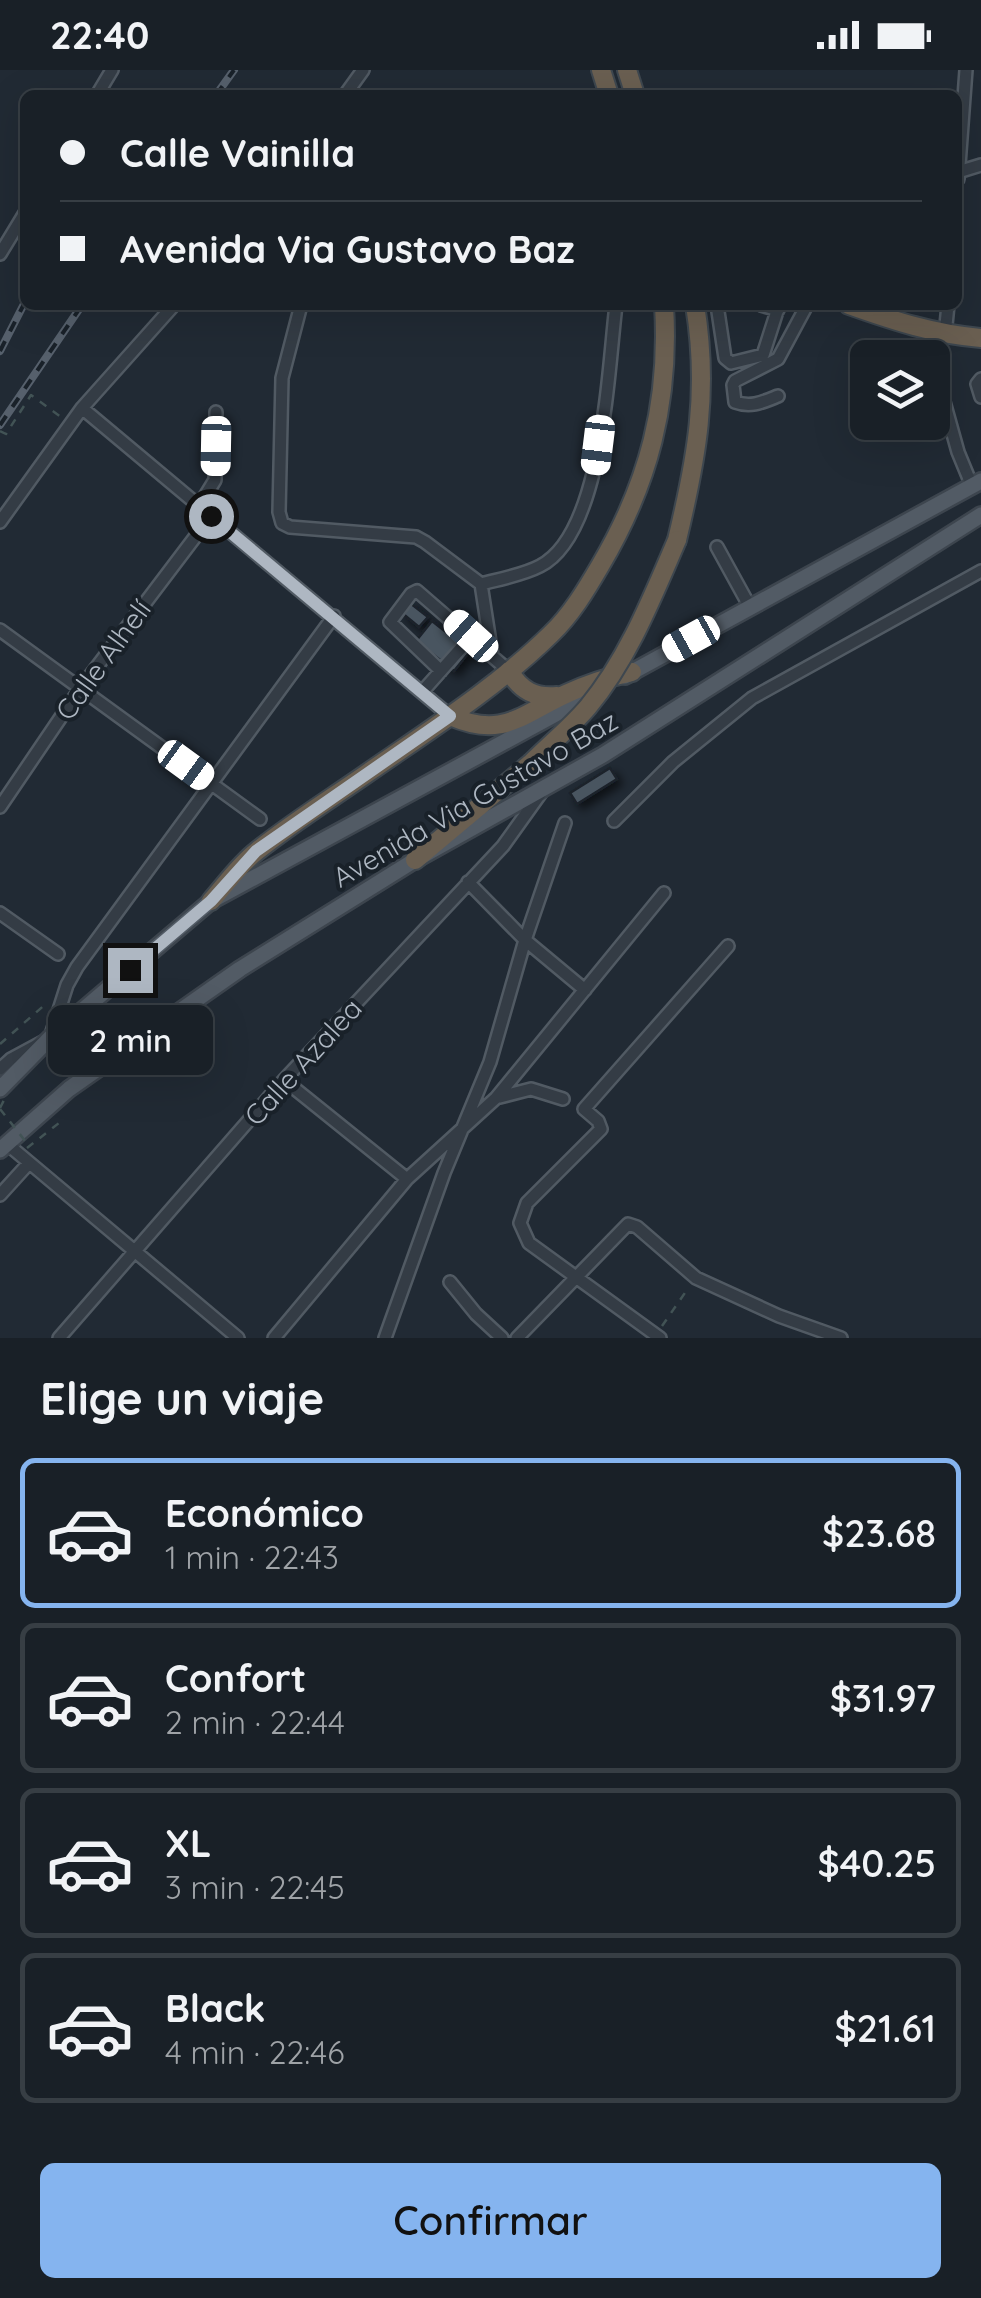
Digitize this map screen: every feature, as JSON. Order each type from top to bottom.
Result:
[{"type":"highway","points":[[211,901],[256,851],[450,716],[554,632],[585,591],[616,538],[646,471],[661,406],[666,347],[664,310]]},
{"type":"highway","points":[[415,860],[532,763],[588,706],[644,617],[677,540],[692,476],[702,408],[702,345],[696,310]]},
{"type":"highway","points":[[863,310],[909,327],[981,338]]},
{"type":"highway","points":[[510,671],[515,682],[531,694],[563,695]]},
{"type":"highway","points":[[450,716],[481,726],[505,725],[598,680],[632,672]]},
{"type":"main road","name":"Avenida Via Gustavo Baz","points":[[0,1089],[50,1038],[211,901],[977,483]]},
{"type":"main road","name":"Avenida Via Gustavo Baz","points":[[3,1146],[69,1088],[240,969],[415,860],[604,755],[981,515]]},
{"type":"street","points":[[348,90],[363,70]]},
{"type":"street","points":[[962,121],[966,70]]},
{"type":"street","points":[[0,254],[20,221]]},
{"type":"street","points":[[0,522],[82,408],[170,310]]},
{"type":"street","points":[[299,310],[282,378],[282,522],[290,527],[416,537],[481,584],[492,656]]},
{"type":"street","points":[[481,584],[540,567],[555,556],[581,514],[594,480],[615,310]]},
{"type":"street","points":[[718,310],[725,358],[731,363],[763,355],[777,310]]},
{"type":"street","points":[[778,396],[744,405],[736,402],[733,385],[778,359],[804,310]]},
{"type":"street","points":[[945,335],[948,310]]},
{"type":"street","points":[[981,378],[977,384],[981,397]]},
{"type":"street","points":[[82,408],[450,716]]},
{"type":"street","points":[[199,506],[215,480],[216,412]]},
{"type":"street","points":[[950,423],[958,452],[977,483]]},
{"type":"street","name":"Calle Alhelí","points":[[0,807],[80,689],[211,516]]},
{"type":"street","points":[[718,547],[750,607]]},
{"type":"street","points":[[614,821],[674,762],[752,698],[981,571]]},
{"type":"street","points":[[441,670],[390,622],[411,594],[423,594],[510,671]]},
{"type":"street","points":[[0,1069],[10,1059],[50,1038],[67,985],[334,616]]},
{"type":"street","points":[[0,630],[260,819]]},
{"type":"street","points":[[422,692],[471,636]]},
{"type":"street","name":"Calle Azalea","points":[[60,1338],[284,1080],[503,846],[546,787]]},
{"type":"street","points":[[387,1336],[490,1062],[525,940],[565,823]]},
{"type":"street","points":[[468,882],[525,940],[585,990]]},
{"type":"street","points":[[274,1338],[406,1179],[496,1098],[664,893]]},
{"type":"street","points":[[0,913],[58,954]]},
{"type":"street","points":[[658,1336],[529,1243],[520,1223],[527,1203],[600,1129],[598,1121],[584,1109],[728,946]]},
{"type":"street","points":[[284,1080],[406,1179]]},
{"type":"street","points":[[496,1098],[531,1088],[563,1099]]},
{"type":"street","points":[[3,1146],[137,1251],[238,1338]]},
{"type":"street","points":[[0,1195],[24,1160]]},
{"type":"street","points":[[518,1338],[628,1224],[638,1226],[696,1278],[779,1316],[842,1338]]},
{"type":"street","points":[[450,1282],[502,1338]]},
{"type":"path","points":[[0,431],[6,434],[31,394],[71,424]]},
{"type":"path","points":[[0,1044],[67,985]]},
{"type":"path","points":[[0,1109],[26,1142]]},
{"type":"path","points":[[24,1160],[59,1123],[58,1116],[52,1121]]},
{"type":"path","points":[[658,1336],[696,1278]]},
{"type":"building","points":[[410,603],[428,617],[419,627],[402,613]]},
{"type":"building","points":[[432,621],[470,651],[454,671],[416,641]]},
{"type":"building","points":[[610,768],[617,779],[577,804],[570,793]]},
{"type":"railway","points":[[220,90],[234,70]]},
{"type":"railway","points":[[0,351],[21,310]]},
{"type":"railway","points":[[0,425],[79,310]]},
{"type":"route","points":[[130,970],[211,901],[256,851],[450,716],[211,516]]}]
